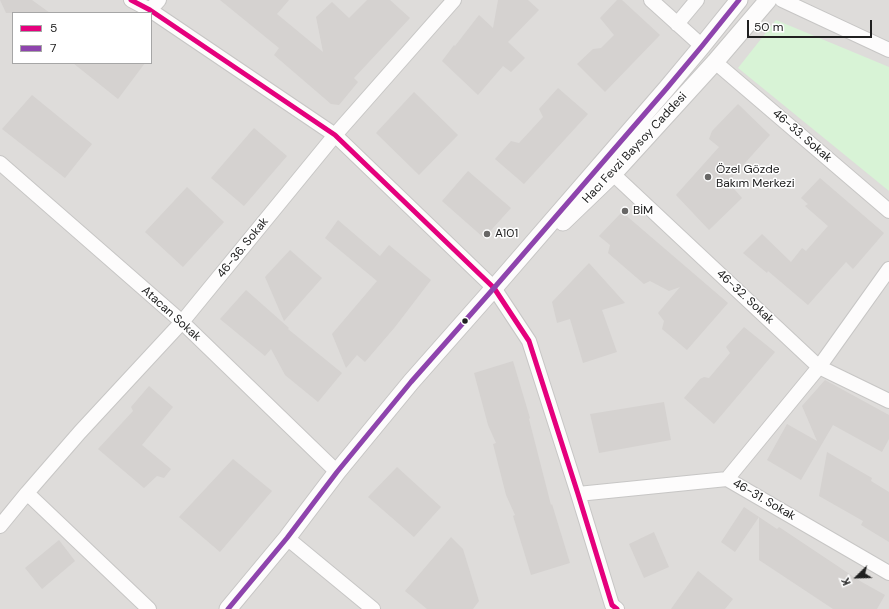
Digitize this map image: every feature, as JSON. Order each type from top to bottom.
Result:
[{"type":"street","points":[[131,0],[155,5],[336,135],[494,288],[529,341],[613,608]]},
{"type":"street","name":"46-36. Sokak","points":[[0,526],[80,432],[182,322],[336,135],[454,0]]},
{"type":"street","points":[[650,0],[702,46]]},
{"type":"street","points":[[677,24],[697,0]]},
{"type":"street","name":"Hacı Fevzi Baysoy Caddesi","points":[[228,609],[287,538],[337,472],[411,382],[494,288],[702,46],[739,0]]},
{"type":"street","name":"Hacı Fevzi Baysoy Caddesi","points":[[494,288],[613,174],[715,62],[768,0]]},
{"type":"street","points":[[782,0],[889,50]]},
{"type":"street","name":"46-33. Sokak","points":[[715,62],[889,211]]},
{"type":"street","name":"Atacan Sokak","points":[[0,163],[182,322],[337,472]]},
{"type":"street","name":"46-32. Sokak","points":[[613,174],[820,367],[889,401]]},
{"type":"street","points":[[727,479],[820,367],[889,269]]},
{"type":"street","name":"46-31. Sokak","points":[[578,494],[727,479],[889,573]]},
{"type":"street","points":[[27,493],[149,609]]},
{"type":"street","points":[[287,538],[374,609]]},
{"type":"shaded area","points":[[0,0],[889,0],[889,609],[0,609]]},
{"type":"green space","points":[[776,20],[889,67],[889,191],[738,68]]},
{"type":"building","points":[[0,0],[32,0],[49,12],[12,12],[6,13]]},
{"type":"building","points":[[220,0],[289,0],[277,14],[323,52],[316,17],[332,2],[349,18],[367,0],[390,0],[410,18],[354,78],[358,82],[339,105],[331,104],[274,55],[279,48]]},
{"type":"building","points":[[498,0],[528,0],[539,10],[508,42],[525,58],[511,72],[503,66],[478,95],[442,61],[479,15],[493,28]]},
{"type":"building","points":[[617,0],[622,0],[660,35],[605,92],[577,64],[593,49],[601,48],[614,35],[600,18]]},
{"type":"building","points":[[74,64],[144,64],[118,99]]},
{"type":"building","points":[[558,88],[588,114],[524,184],[495,159],[511,141],[519,143],[543,117],[539,109]]},
{"type":"building","points":[[414,92],[458,135],[419,175],[376,133]]},
{"type":"building","points":[[32,95],[92,144],[65,178],[2,129]]},
{"type":"building","points":[[738,104],[770,135],[728,182],[742,198],[709,230],[676,195],[719,147],[709,139],[712,131]]},
{"type":"building","points":[[254,128],[287,156],[244,206],[211,178]]},
{"type":"building","points":[[468,171],[511,208],[484,238],[442,201]]},
{"type":"building","points":[[820,178],[884,233],[853,269],[846,262],[808,305],[768,271],[767,273],[743,253],[762,234],[791,262],[802,248],[806,251],[828,226],[805,206],[808,204],[801,198]]},
{"type":"building","points":[[187,187],[224,222],[183,267],[145,232]]},
{"type":"building","points":[[622,212],[728,303],[687,350],[662,329],[664,321],[658,313],[680,287],[669,291],[650,281],[644,284],[608,253],[610,245],[599,236]]},
{"type":"building","points":[[338,220],[380,256],[389,245],[431,280],[395,327],[365,362],[357,355],[346,368],[332,334],[377,281],[325,238]]},
{"type":"building","points":[[290,250],[322,278],[284,321],[265,277]]},
{"type":"building","points":[[589,263],[625,303],[602,310],[617,352],[583,363],[570,319],[557,323],[552,302]]},
{"type":"building","points":[[246,290],[289,328],[288,329],[342,373],[318,402],[285,375],[271,349],[265,356],[220,319]]},
{"type":"building","points":[[744,327],[775,352],[714,424],[684,398],[700,379],[704,377],[709,378],[730,353],[726,347]]},
{"type":"building","points":[[513,361],[530,418],[529,419],[551,505],[552,504],[570,563],[531,575],[513,516],[515,515],[506,495],[493,444],[496,443],[488,425],[474,373]]},
{"type":"building","points":[[825,380],[889,415],[889,439],[882,452],[833,425],[801,480],[767,460],[787,424],[817,441],[802,406]]},
{"type":"building","points":[[149,386],[173,407],[142,445],[171,469],[164,478],[157,476],[144,488],[98,449],[133,411],[131,407]]},
{"type":"building","points":[[664,402],[671,440],[599,453],[590,414]]},
{"type":"building","points":[[827,452],[872,478],[871,481],[889,492],[889,542],[861,525],[863,521],[819,496]]},
{"type":"building","points":[[233,459],[272,491],[220,552],[179,517]]},
{"type":"building","points":[[397,467],[441,507],[414,537],[368,497]]},
{"type":"building","points":[[744,507],[759,517],[735,552],[721,542]]},
{"type":"building","points":[[759,517],[777,529],[779,527],[860,581],[885,595],[877,609],[833,609],[759,560]]},
{"type":"building","points":[[654,532],[669,567],[644,578],[629,544]]},
{"type":"building","points":[[451,537],[463,549],[479,601],[473,609],[427,609],[405,591]]},
{"type":"building","points":[[59,540],[75,561],[42,589],[25,568]]},
{"type":"building","points":[[698,571],[733,599],[725,609],[671,609]]},
{"type":"transit line","name":"5","points":[[131,0],[150,10],[335,135],[494,288],[529,341],[612,605],[617,609]]},
{"type":"transit line","name":"7","points":[[228,609],[287,538],[337,472],[411,382],[667,88],[739,0]]},
{"type":"place","name":"Özel Gözde Bakım Merkezi","points":[[708,177]]},
{"type":"place","name":"BİM","points":[[625,211]]},
{"type":"place","name":"A101","points":[[487,234]]}]
